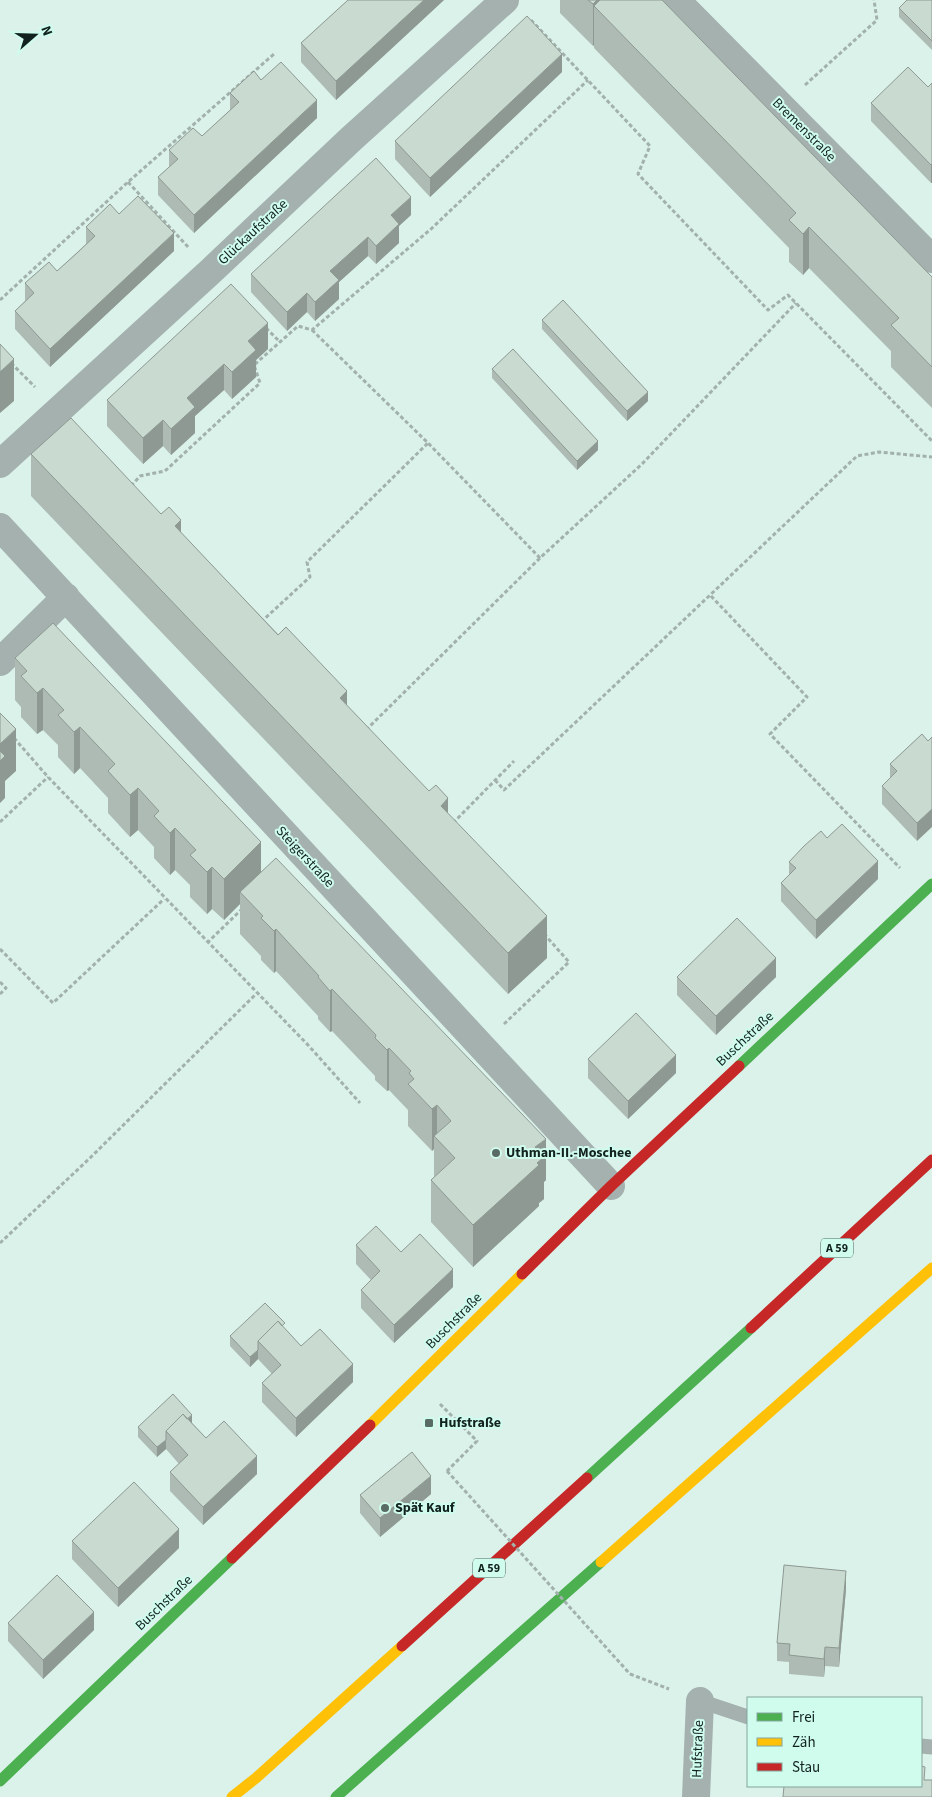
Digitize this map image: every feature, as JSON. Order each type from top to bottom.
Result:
[{"type":"main road","name":"Buschstraße","points":[[0,1781],[416,1380],[611,1186],[928,888]]},
{"type":"main road","name":"A 59","points":[[232,1797],[256,1778],[543,1519],[932,1160]]},
{"type":"main road","points":[[336,1797],[932,1268]]},
{"type":"street","name":"Bremenstraße","points":[[676,0],[932,259]]},
{"type":"street","name":"Glückaufstraße","points":[[0,464],[211,271],[351,139],[515,7]]},
{"type":"street","name":"Steigerstraße","points":[[0,527],[611,1186]]},
{"type":"street","points":[[0,662],[66,597]]},
{"type":"street","name":"Hufstraße","points":[[696,1797],[700,1701]]},
{"type":"lane","points":[[700,1701],[747,1717]]},
{"type":"path","points":[[781,108],[877,20],[874,0]]},
{"type":"path","points":[[515,7],[588,80],[650,146],[638,174],[768,310],[788,295],[932,441]]},
{"type":"path","points":[[0,300],[128,182],[274,54]]},
{"type":"path","points":[[312,330],[431,229],[588,80]]},
{"type":"path","points":[[128,182],[211,271]]},
{"type":"path","points":[[362,734],[540,558],[642,464],[797,303]]},
{"type":"path","points":[[259,321],[280,342]]},
{"type":"path","points":[[126,490],[140,476],[165,471],[260,383],[254,364],[298,326],[312,330],[428,443],[540,558]]},
{"type":"path","points":[[7,359],[59,411]]},
{"type":"path","points":[[253,616],[260,623],[310,577],[307,562],[428,443]]},
{"type":"path","points":[[495,780],[504,790],[857,456],[879,452],[932,457]]},
{"type":"path","points":[[710,596],[807,697],[770,734],[928,888]]},
{"type":"path","points":[[12,736],[48,777],[207,944],[308,1046],[360,1103]]},
{"type":"path","points":[[447,828],[514,761]]},
{"type":"path","points":[[0,822],[48,777]]},
{"type":"path","points":[[0,949],[53,1003],[164,899]]},
{"type":"path","points":[[207,944],[247,904]]},
{"type":"path","points":[[480,1046],[569,962],[544,934]]},
{"type":"path","points":[[0,982],[6,988],[0,994]]},
{"type":"path","points":[[0,1243],[91,1157],[257,994]]},
{"type":"path","points":[[416,1380],[476,1441],[447,1471],[630,1674],[700,1701]]},
{"type":"building","points":[[348,0],[424,0],[336,81],[301,43]]},
{"type":"building","points":[[588,0],[597,0],[593,4]]},
{"type":"building","points":[[600,0],[662,0],[932,277],[932,367],[891,325],[899,318],[809,227],[803,234],[789,220],[796,213],[594,6]]},
{"type":"building","points":[[907,0],[932,0],[932,41],[899,8]]},
{"type":"building","points":[[527,16],[562,54],[430,178],[395,141]]},
{"type":"building","points":[[281,62],[317,100],[194,215],[158,177],[178,159],[169,150],[193,128],[202,136],[239,102],[230,93],[254,71],[261,80]]},
{"type":"building","points":[[908,67],[928,87],[932,83],[931,165],[871,103]]},
{"type":"building","points":[[376,158],[411,197],[391,215],[399,224],[376,246],[368,237],[330,271],[339,280],[315,302],[307,293],[287,312],[251,274]]},
{"type":"building","points":[[138,196],[174,233],[50,349],[15,311],[34,293],[25,283],[49,262],[57,271],[77,253],[95,236],[86,227],[110,204],[119,214]]},
{"type":"building","points":[[231,284],[268,323],[248,341],[256,350],[232,372],[224,364],[187,398],[195,407],[171,429],[163,420],[143,438],[107,400]]},
{"type":"building","points":[[563,300],[648,392],[627,411],[542,320]]},
{"type":"building","points":[[0,344],[14,359],[0,372]]},
{"type":"building","points":[[513,349],[598,441],[577,461],[492,369]]},
{"type":"building","points":[[71,418],[161,514],[169,507],[181,520],[175,526],[278,635],[286,627],[347,691],[340,698],[429,791],[436,785],[448,798],[441,806],[547,916],[508,953],[31,454]]},
{"type":"building","points":[[53,623],[261,842],[224,879],[212,867],[207,872],[190,855],[196,850],[175,828],[170,833],[154,816],[159,811],[138,788],[130,795],[108,771],[115,764],[80,727],[74,732],[58,715],[64,710],[43,688],[37,693],[21,676],[27,671],[15,658]]},
{"type":"building","points":[[0,713],[16,729],[0,744]]},
{"type":"building","points":[[922,734],[928,741],[932,737],[932,809],[917,823],[882,786],[897,771],[890,764]]},
{"type":"building","points":[[0,751],[5,756],[0,761]]},
{"type":"building","points":[[842,824],[878,861],[816,920],[781,883],[796,868],[789,862],[804,846],[821,831],[827,838]]},
{"type":"building","points":[[276,858],[546,1139],[535,1147],[544,1157],[537,1163],[539,1165],[473,1225],[431,1180],[455,1158],[434,1136],[451,1121],[437,1105],[432,1109],[408,1084],[414,1079],[409,1073],[411,1071],[389,1048],[387,1050],[375,1038],[376,1035],[332,989],[330,991],[319,976],[276,929],[274,931],[261,918],[263,916],[240,892]]},
{"type":"building","points":[[737,918],[776,958],[716,1016],[677,977]]},
{"type":"building","points":[[636,1013],[676,1055],[628,1101],[588,1059]]},
{"type":"building","points":[[376,1226],[401,1252],[420,1234],[453,1269],[394,1325],[361,1290],[380,1271],[356,1245]]},
{"type":"building","points":[[265,1303],[285,1323],[282,1326],[278,1321],[258,1341],[258,1350],[250,1357],[230,1336]]},
{"type":"building","points":[[278,1321],[301,1346],[320,1329],[353,1364],[296,1418],[262,1383],[281,1365],[258,1341]]},
{"type":"building","points":[[173,1394],[192,1415],[187,1419],[183,1414],[166,1431],[166,1440],[157,1447],[138,1427]]},
{"type":"building","points":[[183,1414],[206,1438],[224,1421],[257,1456],[203,1507],[170,1472],[188,1455],[166,1431]]},
{"type":"building","points":[[412,1452],[431,1476],[380,1518],[360,1495]]},
{"type":"building","points":[[134,1482],[179,1529],[118,1588],[72,1541]]},
{"type":"building","points":[[784,1565],[846,1571],[839,1648],[825,1647],[824,1659],[789,1655],[790,1644],[777,1643]]},
{"type":"building","points":[[57,1575],[94,1612],[43,1660],[8,1623]]},
{"type":"building","points":[[922,1766],[925,1767],[924,1780],[932,1780],[932,1797],[783,1797],[784,1787],[922,1787]]},
{"type":"traffic: fast","points":[[739,1066],[932,884]]},
{"type":"traffic: fast","points":[[587,1478],[751,1328]]},
{"type":"traffic: fast","points":[[0,1781],[232,1558]]},
{"type":"traffic: fast","points":[[336,1797],[601,1562]]},
{"type":"traffic: slow","points":[[601,1562],[932,1268]]},
{"type":"traffic: slow","points":[[370,1425],[522,1274]]},
{"type":"traffic: slow","points":[[232,1797],[256,1778],[402,1646]]},
{"type":"traffic: jam","points":[[522,1274],[611,1186],[739,1066]]},
{"type":"traffic: jam","points":[[751,1328],[932,1160]]},
{"type":"traffic: jam","points":[[232,1558],[370,1425]]},
{"type":"traffic: jam","points":[[402,1646],[587,1478]]},
{"type":"place","name":"Uthman-II.-Moschee","points":[[496,1153]]},
{"type":"place","name":"Hufstraße","points":[[429,1423]]},
{"type":"place","name":"Spät Kauf","points":[[385,1508]]}]
